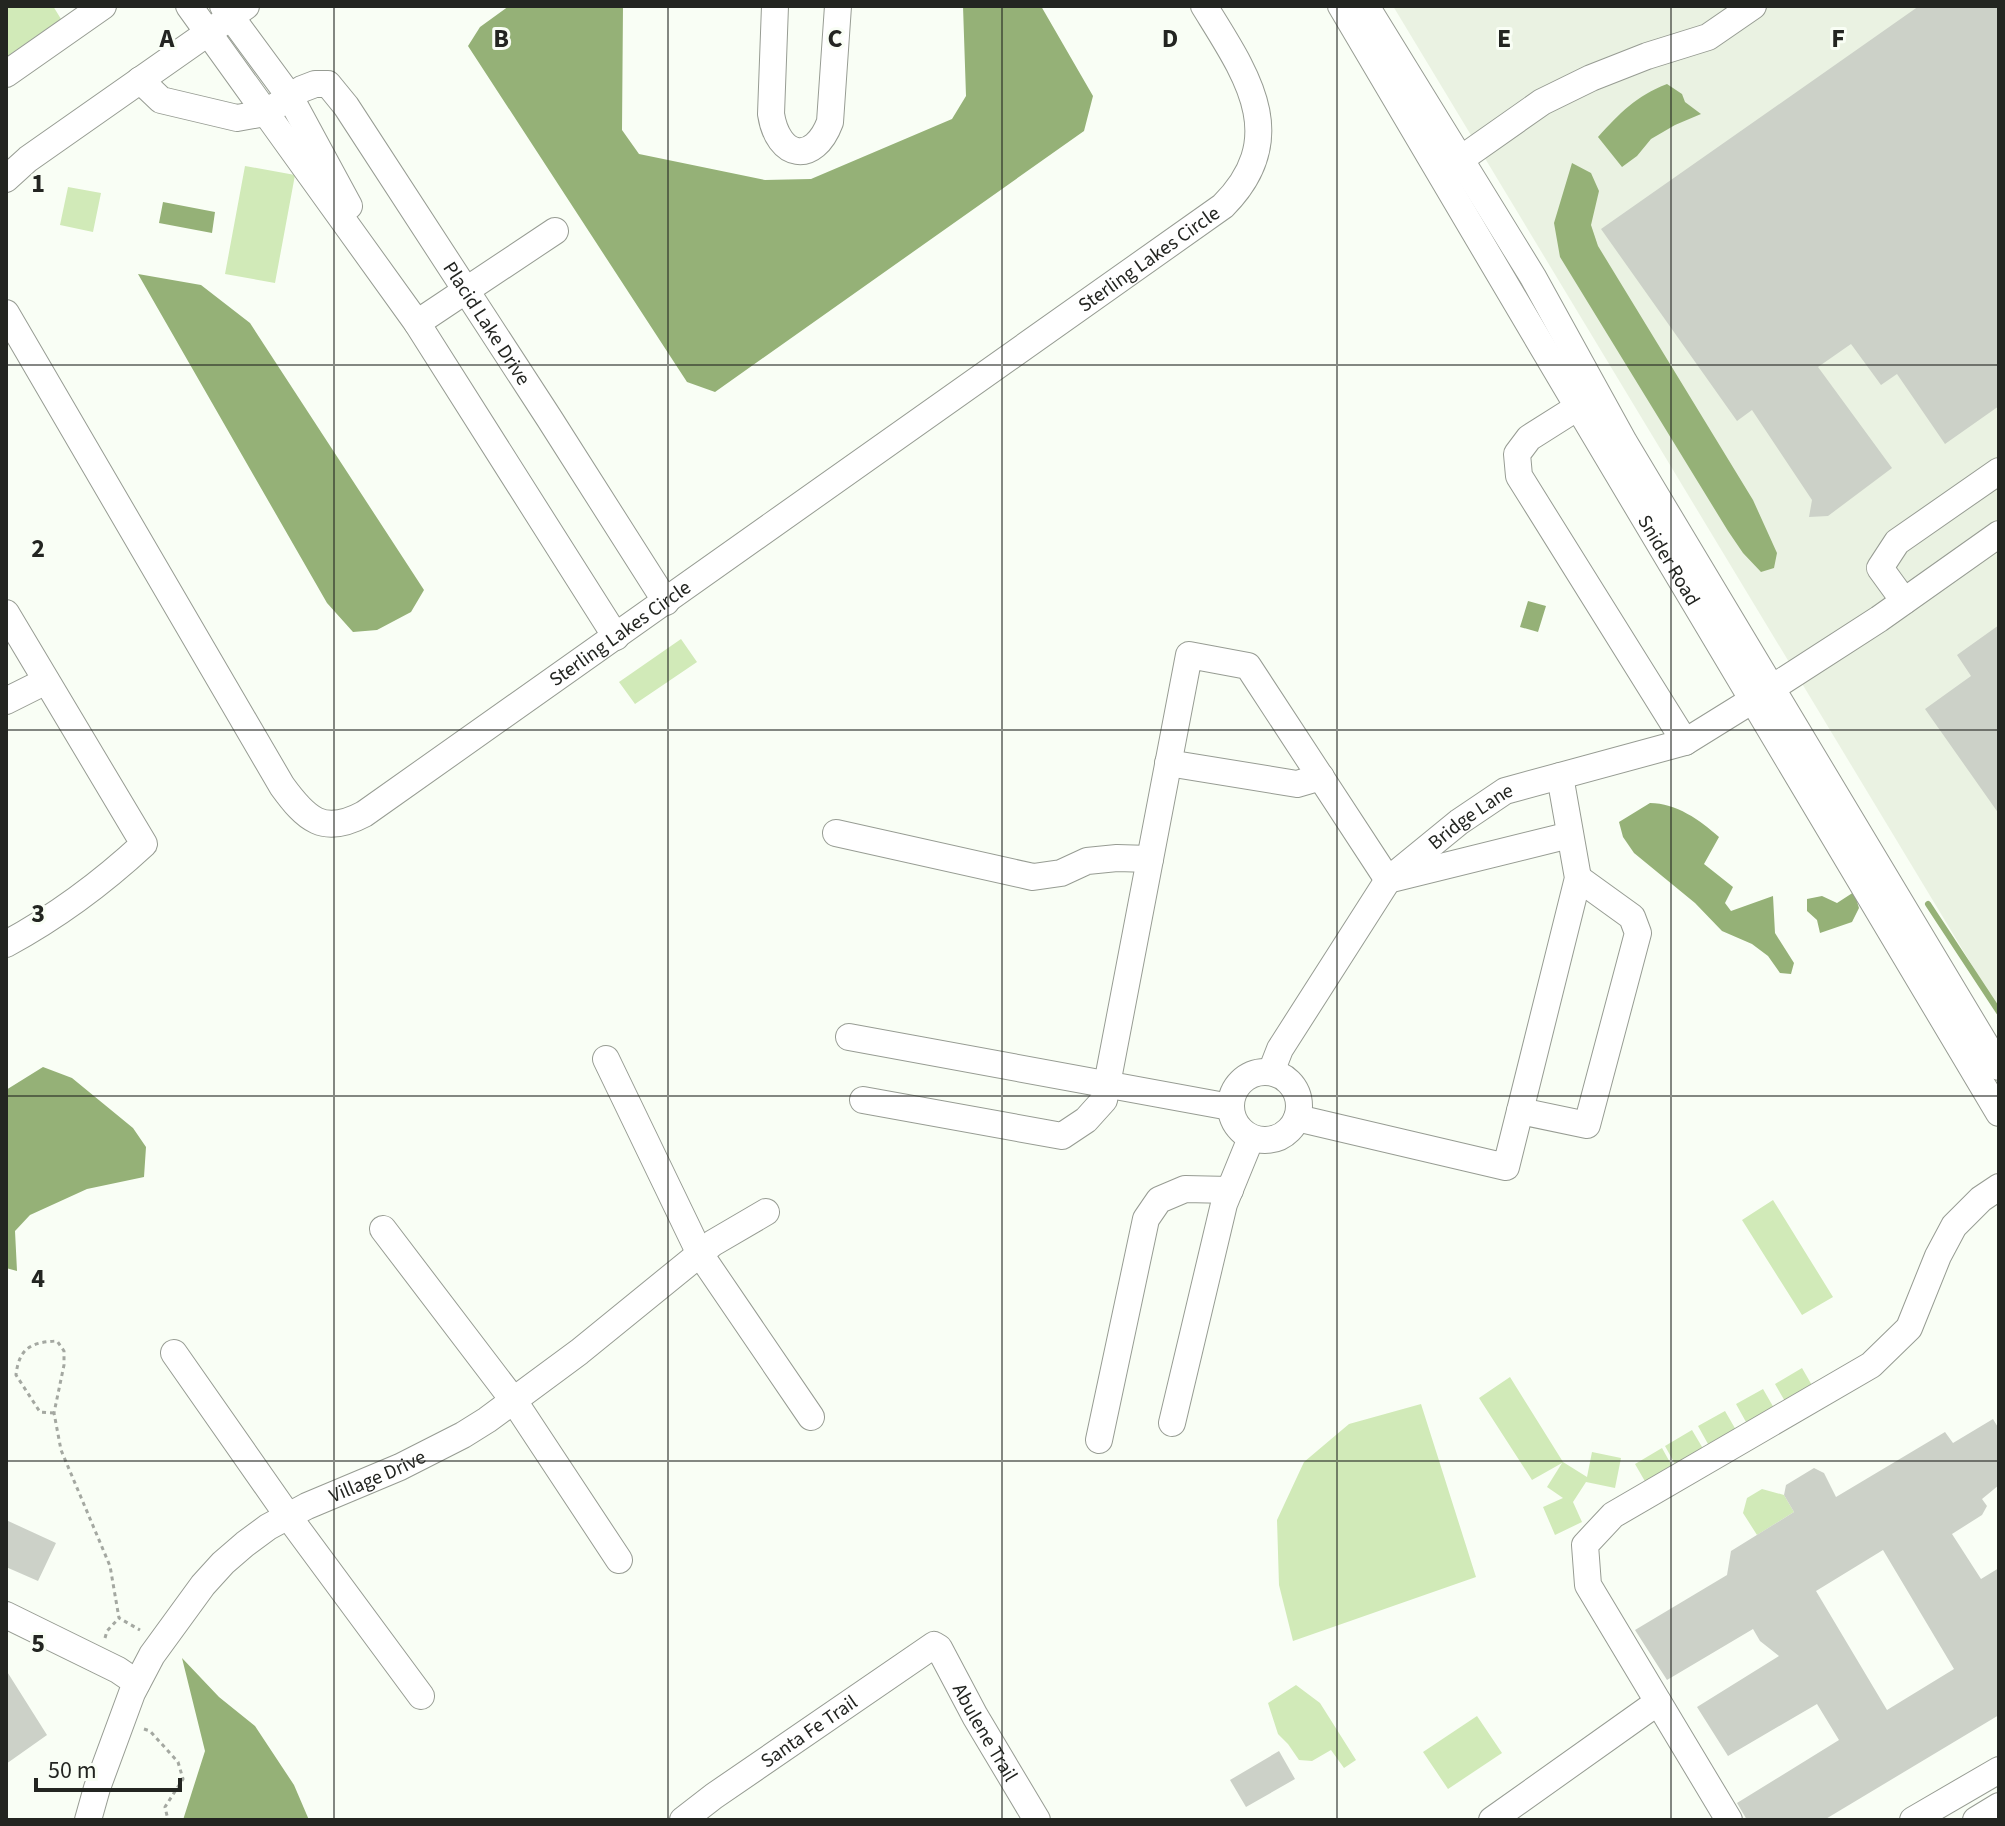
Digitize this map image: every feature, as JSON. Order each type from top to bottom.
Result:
[{"type":"street","points":[[6,74],[103,6]]},
{"type":"street","points":[[189,6],[417,323],[616,637]]},
{"type":"street","points":[[775,6],[773,130],[782,144],[797,151],[813,148],[825,136],[830,122],[838,6]]},
{"type":"street","name":"Sterling Lakes Circle","points":[[6,313],[282,786],[310,818],[323,824],[337,825],[364,814],[1223,206],[1233,196],[1254,159],[1258,116],[1245,75],[1204,6]]},
{"type":"street","name":"Snider Road","points":[[1341,6],[1450,165],[1533,277],[1999,1113]]},
{"type":"street","name":"Snider Road","points":[[1366,6],[1578,407],[1999,1067]]},
{"type":"street","points":[[1450,165],[1542,102],[1647,56],[1708,37],[1753,6]]},
{"type":"street","points":[[6,179],[28,159],[208,33],[233,10],[290,97],[397,295]]},
{"type":"street","points":[[140,80],[161,100],[237,118],[265,113]]},
{"type":"street","name":"Placid Lake Drive","points":[[265,113],[302,89],[315,84],[328,84],[346,106],[666,602]]},
{"type":"street","points":[[417,323],[555,231]]},
{"type":"street","points":[[1578,407],[1529,438],[1517,454],[1519,476],[1685,742]]},
{"type":"street","points":[[1904,601],[1880,568],[1897,542],[1999,471]]},
{"type":"street","name":"Bridge Lane","points":[[1271,1072],[1280,1049],[1388,880],[1459,822],[1505,791],[1685,742],[1904,601],[1999,534]]},
{"type":"street","points":[[6,613],[144,844],[111,874],[27,933],[6,944]]},
{"type":"street","points":[[863,1100],[1062,1136],[1086,1120],[1104,1100],[1189,655],[1248,666],[1388,880],[1570,835]]},
{"type":"street","points":[[6,701],[46,681]]},
{"type":"street","points":[[1168,763],[1297,784],[1321,777]]},
{"type":"street","points":[[1297,1118],[1506,1167],[1578,878],[1560,776]]},
{"type":"street","points":[[836,833],[1033,877],[1061,873],[1087,861],[1150,859]]},
{"type":"street","points":[[1520,1111],[1587,1125],[1638,933],[1632,917],[1578,878]]},
{"type":"street","points":[[849,1037],[1230,1107]]},
{"type":"street","points":[[606,1059],[700,1254],[811,1417]]},
{"type":"street","points":[[1258,1072],[1271,1072],[1282,1076],[1295,1089],[1299,1100],[1297,1118],[1282,1136],[1270,1140],[1251,1138],[1237,1127],[1233,1119],[1230,1107],[1232,1097],[1241,1081],[1258,1072]]},
{"type":"street","points":[[1172,1423],[1224,1204],[1251,1138]]},
{"type":"street","points":[[1729,1820],[1588,1585],[1585,1545],[1613,1515],[1871,1365],[1909,1328],[1938,1256],[1954,1226],[1981,1199],[1999,1187]]},
{"type":"street","points":[[1099,1440],[1146,1219],[1159,1200],[1185,1189],[1230,1190]]},
{"type":"street","name":"Village Drive","points":[[85,1819],[137,1683],[186,1607],[223,1563],[268,1527],[288,1516],[400,1467],[463,1435],[579,1352],[713,1243],[766,1212]]},
{"type":"street","points":[[383,1229],[514,1401],[619,1560]]},
{"type":"street","points":[[174,1353],[288,1516],[421,1696]]},
{"type":"street","points":[[6,1615],[118,1670],[137,1683]]},
{"type":"street","name":"Santa Fe Trail","points":[[683,1820],[934,1645]]},
{"type":"street","name":"Abulene Trail","points":[[934,1645],[939,1648],[1037,1820]]},
{"type":"street","points":[[1492,1820],[1658,1702]]},
{"type":"street","points":[[1913,1820],[1999,1770]]},
{"type":"street","points":[[1976,1820],[1999,1806]]},
{"type":"path","points":[[54,1413],[40,1412],[16,1375],[18,1358],[28,1348],[43,1341],[57,1341],[64,1351],[54,1413],[61,1450],[110,1566],[119,1618],[161,1642]]},
{"type":"path","points":[[122,1721],[150,1731],[178,1762],[183,1779],[165,1807],[168,1820]]},
{"type":"shaded area","points":[[6,6],[53,6],[61,19],[6,57]]},
{"type":"shaded area","points":[[509,6],[623,6],[622,130],[639,154],[765,180],[811,179],[952,119],[966,96],[963,6],[1041,6],[1093,96],[1084,131],[715,392],[687,382],[468,46],[480,27]]},
{"type":"shaded area","points":[[1393,6],[1999,6],[1999,1010]]},
{"type":"shaded area","points":[[1667,84],[1682,94],[1685,102],[1701,114],[1651,139],[1637,156],[1622,167],[1598,137],[1629,106]]},
{"type":"shaded area","points":[[1572,163],[1591,173],[1599,191],[1591,225],[1598,246],[1753,500],[1777,553],[1774,568],[1761,572],[1743,553],[1560,257],[1554,223]]},
{"type":"shaded area","points":[[245,166],[295,175],[275,283],[225,274]]},
{"type":"shaded area","points":[[68,187],[101,193],[93,232],[60,225]]},
{"type":"shaded area","points":[[163,202],[215,212],[212,233],[159,223]]},
{"type":"shaded area","points":[[138,274],[201,285],[250,323],[424,590],[411,612],[377,630],[353,632],[327,603]]},
{"type":"shaded area","points":[[1528,601],[1546,606],[1538,632],[1520,627]]},
{"type":"shaded area","points":[[681,639],[697,662],[635,704],[619,682]]},
{"type":"shaded area","points":[[1650,803],[1669,806],[1687,814],[1719,837],[1704,864],[1733,887],[1725,903],[1731,911],[1773,896],[1775,933],[1794,963],[1791,974],[1780,973],[1768,956],[1752,944],[1722,931],[1695,903],[1634,853],[1623,837],[1619,822]]},
{"type":"shaded area","points":[[1854,892],[1859,908],[1852,922],[1820,933],[1817,920],[1807,911],[1807,899],[1822,896],[1837,903]]},
{"type":"shaded area","points":[[43,1067],[72,1078],[133,1128],[146,1147],[144,1177],[87,1189],[30,1215],[15,1231],[17,1271],[6,1268],[6,1090]]},
{"type":"shaded area","points":[[1773,1200],[1833,1297],[1802,1315],[1742,1220]]},
{"type":"shaded area","points":[[1802,1368],[1817,1394],[1790,1410],[1775,1384]]},
{"type":"shaded area","points":[[1510,1377],[1563,1462],[1587,1477],[1592,1452],[1621,1458],[1615,1488],[1586,1482],[1573,1502],[1582,1522],[1555,1535],[1543,1507],[1563,1498],[1547,1487],[1562,1463],[1532,1480],[1479,1398]]},
{"type":"shaded area","points":[[1763,1389],[1778,1415],[1751,1431],[1736,1404]]},
{"type":"shaded area","points":[[1421,1404],[1476,1577],[1293,1641],[1279,1585],[1277,1520],[1304,1462],[1349,1424]]},
{"type":"shaded area","points":[[1725,1411],[1740,1437],[1713,1453],[1698,1426]]},
{"type":"shaded area","points":[[1692,1430],[1708,1457],[1680,1473],[1665,1446]]},
{"type":"shaded area","points":[[1662,1448],[1677,1475],[1650,1490],[1635,1464]]},
{"type":"shaded area","points":[[1762,1489],[1784,1495],[1794,1512],[1757,1535],[1743,1513],[1747,1498]]},
{"type":"shaded area","points":[[182,1658],[219,1697],[255,1726],[294,1785],[309,1820],[183,1820],[205,1751]]},
{"type":"shaded area","points":[[1296,1685],[1320,1703],[1356,1760],[1344,1768],[1331,1750],[1312,1761],[1299,1760],[1278,1734],[1268,1703]]},
{"type":"shaded area","points":[[1477,1716],[1502,1753],[1448,1789],[1423,1752]]},
{"type":"building","points":[[1919,6],[1999,6],[1999,406],[1945,444],[1897,374],[1881,385],[1851,344],[1818,367],[1892,468],[1828,516],[1809,517],[1812,500],[1752,410],[1737,421],[1601,229]]},
{"type":"building","points":[[1999,625],[1999,814],[1925,709],[1971,676],[1957,655]]},
{"type":"building","points":[[1993,1419],[1999,1429],[1999,1485],[1982,1499],[1987,1506],[1982,1515],[1952,1534],[1981,1579],[1999,1568],[1999,1715],[1824,1820],[1747,1820],[1737,1803],[1839,1740],[1817,1704],[1728,1756],[1697,1707],[1779,1656],[1760,1641],[1753,1629],[1667,1680],[1635,1630],[1727,1575],[1731,1551],[1794,1512],[1784,1495],[1786,1485],[1814,1468],[1824,1473],[1836,1497],[1945,1432],[1953,1443]],"holes":[[[1883,1550],[1954,1669],[1887,1710],[1816,1591]]]},
{"type":"building","points":[[6,1520],[56,1543],[38,1581],[6,1567]]},
{"type":"building","points":[[6,1670],[47,1735],[6,1764]]},
{"type":"building","points":[[1279,1751],[1295,1779],[1246,1807],[1230,1780]]},
{"type":"waterway","points":[[1928,904],[1999,1012]]}]
